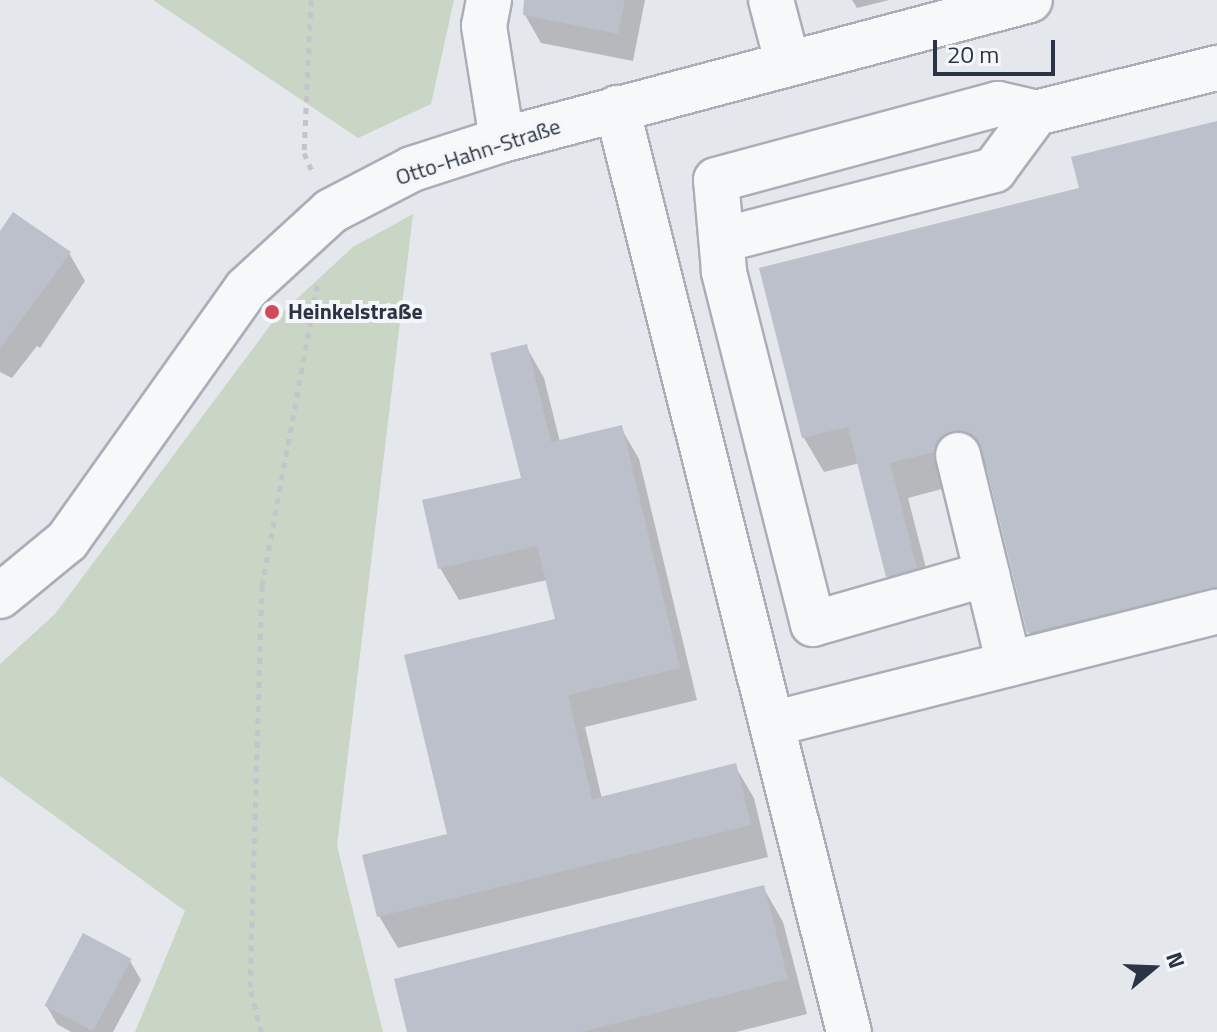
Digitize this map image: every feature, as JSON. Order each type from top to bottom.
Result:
[{"type":"street","points":[[489,0],[484,26],[502,140]]},
{"type":"street","points":[[771,0],[787,61]]},
{"type":"street","name":"Otto-Hahn-Straße","points":[[0,596],[67,541],[246,289],[331,211],[412,169],[502,140],[787,61],[1030,0]]},
{"type":"street","points":[[987,574],[813,624],[724,271],[716,180],[998,104],[1036,113],[1217,68]]},
{"type":"street","points":[[617,108],[849,1032]]},
{"type":"street","points":[[722,240],[994,170],[1036,113]]},
{"type":"street","points":[[958,455],[1009,664]]},
{"type":"street","points":[[773,730],[1009,664],[1217,611]]},
{"type":"path","points":[[311,0],[304,153],[331,211]]},
{"type":"path","points":[[261,1032],[250,987],[262,586],[320,274]]},
{"type":"green space","points":[[153,0],[454,0],[431,104],[358,138]]},
{"type":"green space","points":[[413,214],[337,846],[383,1032],[135,1032],[185,911],[0,776],[0,664],[55,614],[275,319],[353,247]]},
{"type":"building","points":[[524,0],[625,0],[618,34],[523,15]]},
{"type":"building","points":[[1217,121],[1217,587],[1027,633],[982,449],[964,431],[941,436],[934,452],[890,463],[917,568],[886,577],[848,427],[802,438],[759,268],[1079,188],[1071,157]]},
{"type":"building","points":[[13,212],[71,252],[0,349],[0,231]]},
{"type":"building","points":[[527,344],[551,442],[622,425],[680,668],[568,695],[592,799],[736,763],[751,825],[377,917],[362,855],[447,834],[404,655],[555,619],[537,546],[438,569],[422,500],[521,478],[490,353]]},
{"type":"building","points":[[764,885],[788,979],[582,1032],[407,1032],[394,979]]},
{"type":"building","points":[[83,933],[132,959],[93,1031],[45,1005]]},
{"type":"place","name":"Heinkelstraße","points":[[272,312]]}]
